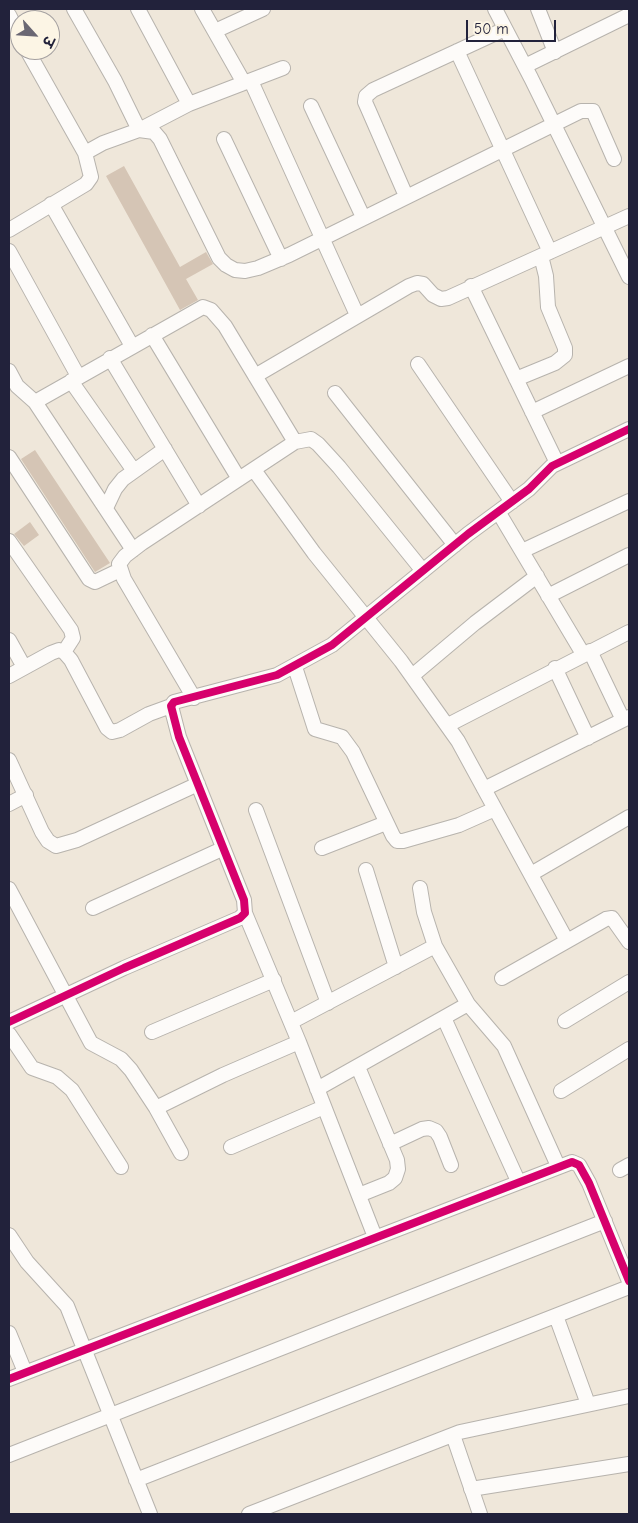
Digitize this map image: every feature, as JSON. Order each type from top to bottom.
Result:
[{"type":"street","points":[[74,9],[115,82],[139,130]]},
{"type":"street","points":[[138,9],[189,104]]},
{"type":"street","points":[[202,9],[248,82],[357,315]]},
{"type":"street","points":[[215,31],[263,9]]},
{"type":"street","points":[[494,9],[555,125],[629,277]]},
{"type":"street","points":[[538,9],[555,52]]},
{"type":"street","points":[[525,66],[629,15]]},
{"type":"street","points":[[406,196],[368,111],[365,102],[366,96],[373,90],[505,28]]},
{"type":"street","points":[[457,51],[545,254],[548,307],[565,348],[565,355],[555,363],[516,379]]},
{"type":"street","points":[[9,230],[86,184],[90,177],[84,154],[32,60]]},
{"type":"street","points":[[84,154],[104,143],[139,130],[189,104],[283,68]]},
{"type":"street","points":[[311,106],[363,218]]},
{"type":"street","points":[[139,130],[154,132],[160,139],[219,258],[226,266],[235,270],[245,271],[281,258],[555,125],[580,111],[593,111],[614,159]]},
{"type":"street","points":[[224,139],[281,258]]},
{"type":"street","points":[[51,204],[132,346]]},
{"type":"street","points":[[255,376],[357,315],[417,282],[423,284],[441,299],[448,298],[629,216]]},
{"type":"street","points":[[9,251],[74,379],[134,471]]},
{"type":"street","points":[[472,286],[557,463]]},
{"type":"street","points":[[35,402],[203,307],[211,310],[225,326],[295,442]]},
{"type":"street","points":[[152,335],[239,479]]},
{"type":"street","points":[[110,358],[199,506]]},
{"type":"street","points":[[418,364],[512,502]]},
{"type":"street","points":[[532,412],[629,366]]},
{"type":"street","points":[[9,371],[17,386],[35,402],[133,550]]},
{"type":"street","points":[[335,393],[455,545]]},
{"type":"street","points":[[9,676],[51,653],[59,650],[64,652],[71,660],[107,728],[112,732],[120,730],[149,714],[171,706],[174,702],[277,675],[295,667],[332,645],[455,545],[499,513],[557,463],[629,429]]},
{"type":"street","points":[[194,698],[120,570],[119,564],[133,550],[295,442],[311,439],[318,444],[339,467],[423,571]]},
{"type":"street","points":[[106,508],[115,489],[134,471],[165,449]]},
{"type":"street","points":[[9,457],[89,579],[95,582],[120,570]]},
{"type":"street","points":[[254,470],[448,725],[568,941]]},
{"type":"street","points":[[522,551],[629,501]]},
{"type":"street","points":[[484,789],[628,718],[548,596],[499,513]]},
{"type":"street","points":[[9,541],[70,630],[73,638],[64,652]]},
{"type":"street","points":[[548,596],[629,555]]},
{"type":"street","points":[[412,676],[536,576]]},
{"type":"street","points":[[448,725],[555,668],[629,632]]},
{"type":"street","points":[[9,640],[24,667]]},
{"type":"street","points":[[295,667],[315,729],[342,737],[397,841],[459,825],[495,809]]},
{"type":"street","points":[[555,668],[588,738]]},
{"type":"street","points":[[171,706],[179,737],[222,849],[244,900],[245,913],[291,1022],[375,1237]]},
{"type":"street","points":[[9,760],[42,832],[48,841],[56,846],[77,840],[198,784]]},
{"type":"street","points":[[9,804],[26,795]]},
{"type":"street","points":[[256,810],[328,1003]]},
{"type":"street","points":[[531,874],[629,817]]},
{"type":"street","points":[[322,848],[386,823]]},
{"type":"street","points":[[93,908],[222,849]]},
{"type":"street","points":[[366,870],[396,966]]},
{"type":"street","points":[[420,888],[424,912],[435,946],[468,1004],[504,1046],[558,1166]]},
{"type":"street","points":[[9,889],[91,1043],[121,1059],[131,1070],[156,1108],[181,1153]]},
{"type":"street","points":[[9,1022],[240,918],[245,913]]},
{"type":"street","points":[[502,978],[606,919],[612,918],[627,934]]},
{"type":"street","points":[[291,1022],[435,946]]},
{"type":"street","points":[[152,1032],[274,980]]},
{"type":"street","points":[[564,1021],[629,982]]},
{"type":"street","points":[[317,1089],[468,1004]]},
{"type":"street","points":[[444,1018],[518,1181]]},
{"type":"street","points":[[9,1034],[32,1068],[57,1077],[72,1090],[121,1167]]},
{"type":"street","points":[[156,1108],[223,1075],[299,1042]]},
{"type":"street","points":[[561,1091],[629,1049]]},
{"type":"street","points":[[358,1067],[397,1160],[398,1169],[395,1178],[359,1195]]},
{"type":"street","points":[[231,1147],[324,1106]]},
{"type":"street","points":[[390,1144],[422,1129],[429,1128],[436,1131],[440,1137],[451,1165]]},
{"type":"street","points":[[9,1379],[518,1181],[572,1162],[579,1164],[590,1183],[629,1281]]},
{"type":"street","points":[[9,1455],[605,1221]]},
{"type":"street","points":[[9,1235],[27,1262],[67,1306],[150,1514]]},
{"type":"street","points":[[136,1480],[629,1287]]},
{"type":"street","points":[[556,1316],[588,1404]]},
{"type":"street","points":[[9,1333],[26,1372]]},
{"type":"street","points":[[249,1514],[453,1435],[629,1396]]},
{"type":"street","points":[[453,1435],[480,1514]]},
{"type":"street","points":[[471,1489],[629,1464]]},
{"type":"building","points":[[124,166],[180,267],[206,252],[213,264],[186,279],[198,300],[180,310],[106,176]]},
{"type":"building","points":[[35,450],[110,563],[95,572],[21,459]]},
{"type":"building","points":[[30,522],[39,535],[24,546],[14,534]]},
{"type":"cycle path","points":[[9,1022],[124,968],[240,918],[245,913],[244,900],[179,737],[171,706],[174,702],[277,675],[332,645],[468,534],[529,489],[552,466],[629,429]]},
{"type":"cycle path","points":[[9,1379],[572,1162],[579,1165],[589,1183],[629,1281]]}]
